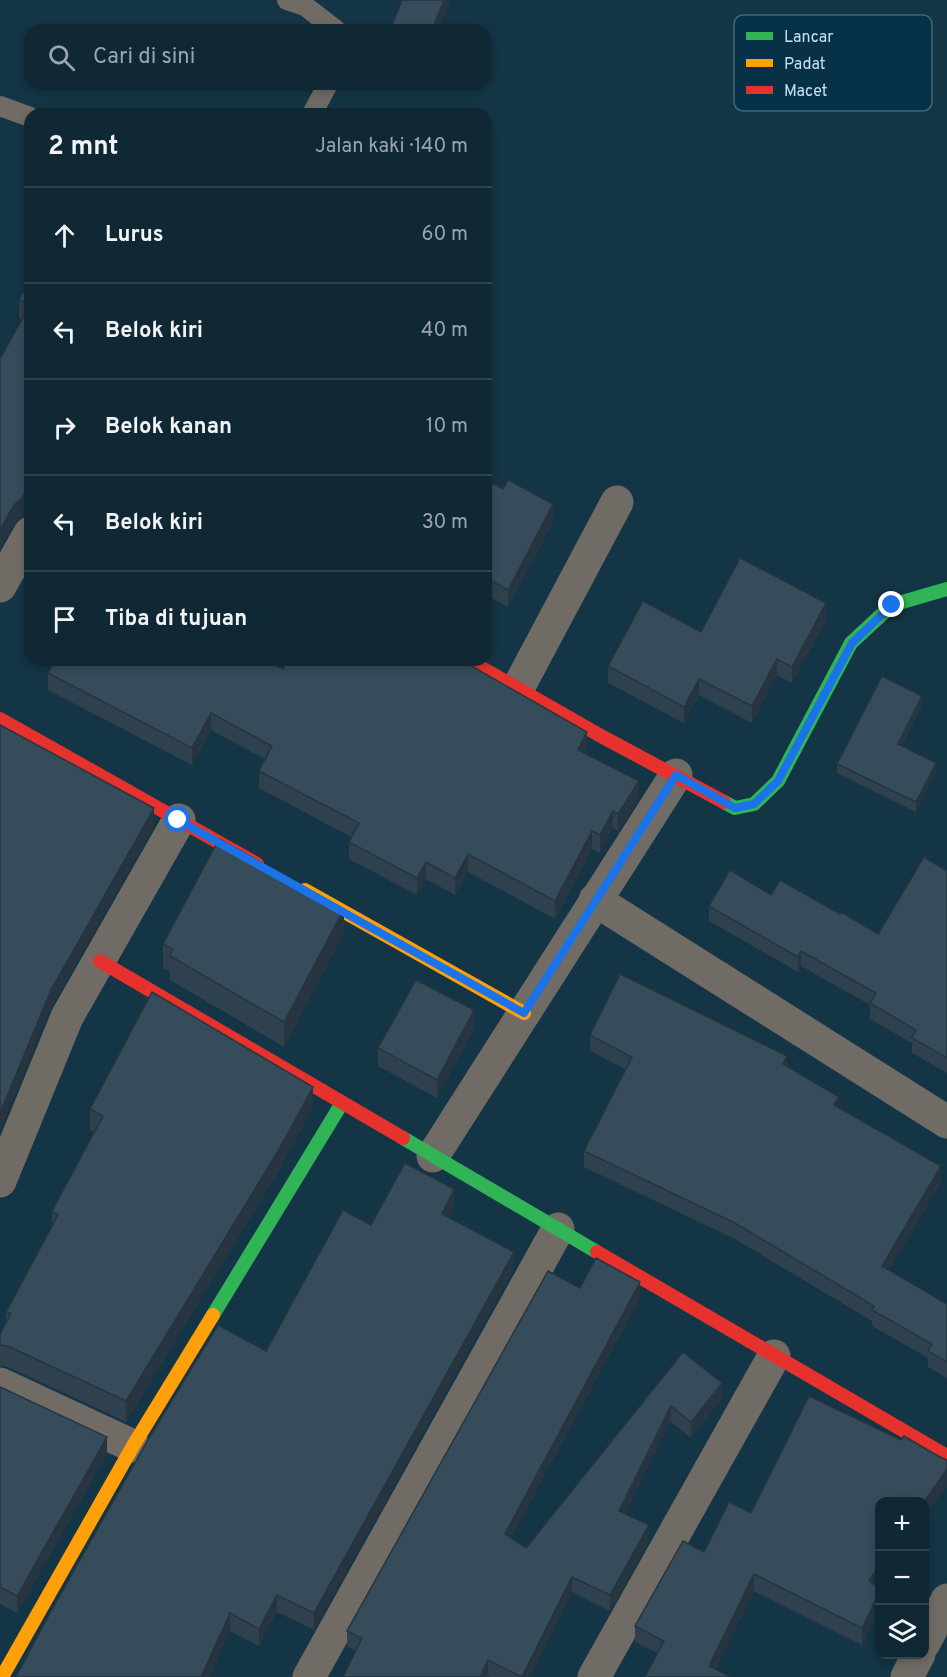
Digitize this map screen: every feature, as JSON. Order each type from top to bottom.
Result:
[{"type":"street","points":[[518,688],[617,502]]},
{"type":"street","points":[[0,586],[24,544]]},
{"type":"street","points":[[479,666],[601,736],[735,808],[754,804],[778,781],[852,643],[892,605],[947,589]]},
{"type":"street","points":[[0,719],[273,872]]},
{"type":"street","points":[[433,1156],[676,775]]},
{"type":"street","points":[[0,1181],[67,1017],[178,820]]},
{"type":"street","points":[[294,884],[524,1013]]},
{"type":"street","points":[[595,900],[947,1122]]},
{"type":"street","points":[[100,962],[947,1456]]},
{"type":"street","points":[[2,1676],[133,1446],[342,1103]]},
{"type":"street","points":[[309,1677],[558,1229]]},
{"type":"street","points":[[594,1677],[774,1356]]},
{"type":"street","points":[[0,1384],[133,1446]]},
{"type":"street","points":[[929,1634],[947,1600]]},
{"type":"street","points":[[907,1677],[916,1659]]},
{"type":"lane","points":[[287,0],[305,6],[328,24]]},
{"type":"lane","points":[[315,108],[325,90]]},
{"type":"lane","points":[[0,106],[24,115]]},
{"type":"building","points":[[402,0],[444,0],[434,24],[392,24]]},
{"type":"building","points":[[24,291],[24,302],[19,300]]},
{"type":"building","points":[[24,316],[24,494],[14,505],[0,530],[0,359]]},
{"type":"building","points":[[508,480],[553,504],[508,590],[492,581],[492,483],[503,489]]},
{"type":"building","points":[[740,558],[826,603],[792,667],[777,659],[752,706],[699,679],[684,707],[608,666],[643,601],[701,632]]},
{"type":"building","points":[[52,666],[277,666],[283,669],[285,666],[472,666],[587,732],[578,750],[639,781],[618,814],[613,811],[600,835],[592,831],[555,901],[468,854],[455,878],[426,862],[417,878],[349,842],[359,823],[259,771],[272,746],[211,713],[192,748],[48,673]]},
{"type":"building","points":[[882,676],[922,696],[898,744],[936,763],[916,802],[837,764]]},
{"type":"building","points":[[0,725],[154,808],[51,990],[0,1113]]},
{"type":"building","points":[[219,839],[344,909],[284,1022],[170,956],[173,949],[163,944]]},
{"type":"building","points":[[924,857],[947,871],[947,1058],[912,1038],[916,1030],[870,1003],[876,993],[801,951],[798,957],[709,906],[730,870],[771,895],[780,880],[878,934]]},
{"type":"building","points":[[620,974],[787,1056],[783,1064],[839,1097],[834,1105],[941,1166],[882,1266],[947,1304],[947,1362],[928,1351],[932,1344],[872,1310],[874,1306],[735,1223],[584,1151],[632,1057],[590,1035]]},
{"type":"building","points":[[416,980],[474,1010],[437,1080],[378,1048]]},
{"type":"building","points":[[152,992],[313,1087],[278,1151],[126,1401],[8,1346],[0,1345],[0,1334],[11,1314],[6,1312],[58,1215],[52,1211],[103,1116],[90,1109]]},
{"type":"building","points":[[405,1163],[454,1189],[442,1214],[514,1252],[314,1613],[277,1595],[259,1629],[230,1613],[201,1677],[16,1677],[149,1438],[218,1325],[266,1351],[343,1210],[371,1225]]},
{"type":"building","points":[[596,1258],[640,1282],[505,1534],[526,1548],[683,1352],[722,1383],[691,1422],[671,1406],[619,1511],[649,1525],[610,1595],[572,1577],[522,1677],[488,1660],[480,1677],[343,1677],[362,1638],[347,1631],[548,1271],[580,1288]]},
{"type":"building","points":[[0,1387],[107,1437],[17,1596],[0,1587]]},
{"type":"building","points":[[809,1396],[901,1440],[904,1436],[947,1460],[947,1469],[927,1497],[875,1497],[875,1572],[869,1581],[875,1585],[875,1601],[862,1628],[754,1574],[709,1666],[731,1677],[645,1677],[664,1641],[635,1626],[683,1541],[704,1552],[729,1502],[751,1513]]},
{"type":"traffic: fast","points":[[724,802],[735,808],[754,804],[778,781],[851,643],[892,605],[947,589]]},
{"type":"traffic: fast","points":[[213,1315],[342,1103]]},
{"type":"traffic: fast","points":[[403,1138],[597,1252]]},
{"type":"traffic: slow","points":[[305,890],[524,1013]]},
{"type":"traffic: slow","points":[[2,1677],[133,1446],[213,1315]]},
{"type":"traffic: jam","points":[[478,666],[601,736],[724,802]]},
{"type":"traffic: jam","points":[[0,719],[257,864]]},
{"type":"traffic: jam","points":[[100,961],[403,1138]]},
{"type":"traffic: jam","points":[[597,1252],[947,1456]]},
{"type":"route","points":[[178,820],[524,1013],[676,775],[735,808],[754,804],[778,781],[852,643],[892,605]]}]
